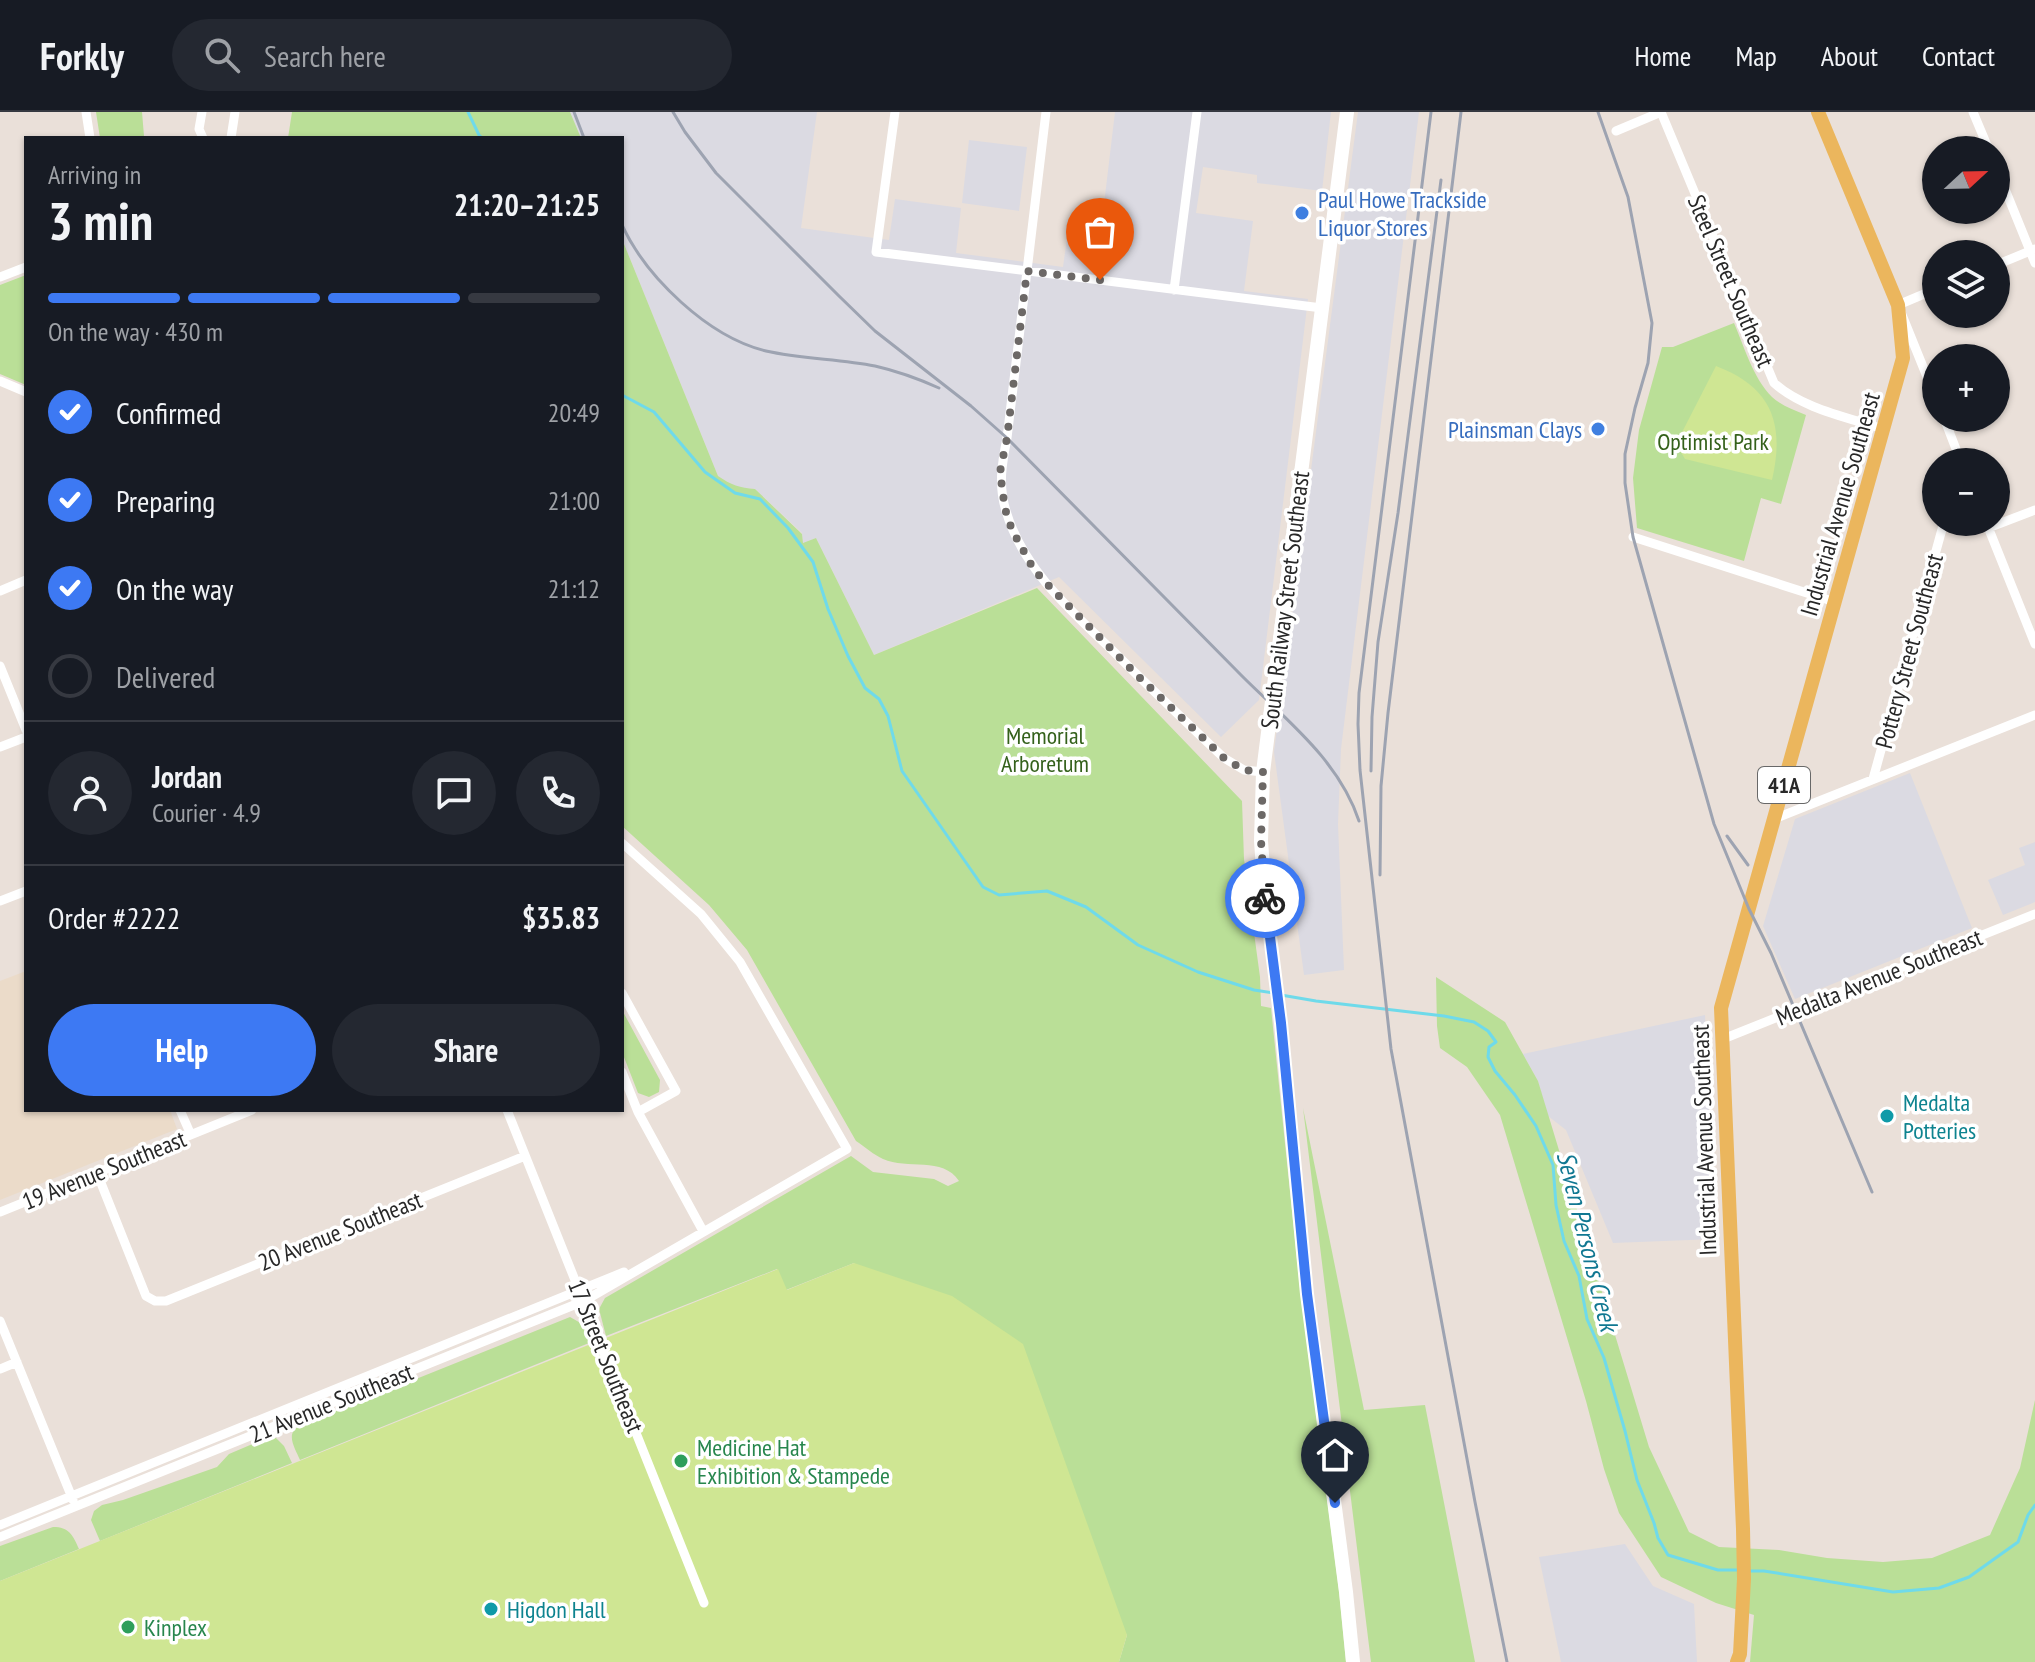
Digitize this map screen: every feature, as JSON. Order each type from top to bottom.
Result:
[{"type":"main road","name":"41A","points":[[1818,112],[1898,305]]},
{"type":"main road","name":"Industrial Avenue Southeast","points":[[1737,1662],[1744,1579],[1743,1529],[1721,1008],[1903,358],[1898,305]]},
{"type":"street","points":[[86,112],[90,136]]},
{"type":"street","points":[[202,112],[199,129],[202,136]]},
{"type":"street","points":[[231,136],[235,112]]},
{"type":"street","points":[[895,112],[876,252],[1322,308]]},
{"type":"street","points":[[1046,112],[1007,438],[1000,472],[1005,509],[1012,530],[1043,580],[1160,698],[1231,764],[1244,770],[1263,772]]},
{"type":"street","points":[[1174,290],[1197,112]]},
{"type":"street","name":"South Railway Street Southeast","points":[[1344,112],[1341,159],[1263,772],[1261,841],[1307,1294],[1353,1662]]},
{"type":"street","points":[[1616,131],[1661,112]]},
{"type":"street","name":"Steel Street Southeast","points":[[1661,112],[1774,383],[1787,394],[1813,406],[1883,429]]},
{"type":"street","points":[[1973,112],[1983,136]]},
{"type":"street","points":[[2010,199],[2035,263]]},
{"type":"street","points":[[2010,259],[2032,250]]},
{"type":"street","points":[[0,277],[24,268]]},
{"type":"street","points":[[1922,295],[1898,305],[1922,364]]},
{"type":"street","points":[[0,381],[24,391]]},
{"type":"street","points":[[2010,518],[2035,510]]},
{"type":"street","name":"Pottery Street Southeast","points":[[1873,779],[1940,536]]},
{"type":"street","points":[[1991,536],[2035,644]]},
{"type":"street","points":[[1633,537],[1835,602]]},
{"type":"street","points":[[0,591],[24,581]]},
{"type":"street","points":[[0,666],[24,725]]},
{"type":"street","points":[[1774,819],[2035,715]]},
{"type":"street","points":[[0,747],[24,738]]},
{"type":"street","name":"21 Avenue Southeast","points":[[0,1525],[73,1501],[584,1301],[847,1149],[740,962],[701,914],[624,845]]},
{"type":"street","points":[[0,901],[24,892]]},
{"type":"street","name":"Medalta Avenue Southeast","points":[[1723,1039],[2035,914]]},
{"type":"street","points":[[624,997],[676,1091],[638,1112]]},
{"type":"street","points":[[624,1077],[638,1112],[703,1231]]},
{"type":"street","points":[[181,1112],[191,1135]]},
{"type":"street","name":"19 Avenue Southeast","points":[[0,1212],[247,1112]]},
{"type":"street","name":"17 Street Southeast","points":[[508,1112],[704,1603]]},
{"type":"street","name":"20 Avenue Southeast","points":[[97,1173],[146,1296],[155,1301],[166,1301],[525,1156]]},
{"type":"street","name":"21 Avenue Southeast","points":[[0,1537],[73,1501],[656,1258]]},
{"type":"street","points":[[0,1321],[73,1501]]},
{"type":"street","points":[[0,1369],[17,1362]]},
{"type":"shaded area","points":[[570,112],[817,112],[801,228],[889,240],[895,199],[961,208],[956,253],[1063,267],[1070,217],[1102,221],[1115,112],[1331,112],[1322,191],[1257,183],[1257,175],[1203,167],[1196,213],[1253,221],[1244,291],[1308,299],[1259,700],[1221,737],[1059,577],[874,655],[816,538],[803,544],[802,533],[755,489],[739,488],[718,476],[624,244],[624,136],[580,136]]},
{"type":"shaded area","points":[[1358,112],[1419,112],[1341,749],[1338,824],[1344,970],[1304,975],[1274,752]]},
{"type":"shaded area","points":[[969,140],[1027,147],[1019,211],[962,203]]},
{"type":"shaded area","points":[[1910,773],[1972,928],[1795,999],[1763,926],[1795,819]]},
{"type":"shaded area","points":[[2035,842],[2035,902],[2003,915],[1988,880],[2025,865],[2019,848]]},
{"type":"shaded area","points":[[24,972],[24,1112],[171,1112],[177,1129],[0,1200],[0,981]]},
{"type":"shaded area","points":[[1705,1015],[1715,1239],[1613,1243],[1566,1130],[1548,1116],[1538,1081],[1523,1054]]},
{"type":"shaded area","points":[[1625,1544],[1653,1586],[1694,1604],[1697,1662],[1561,1662],[1539,1557]]},
{"type":"green space","points":[[96,112],[142,112],[144,136],[100,136]]},
{"type":"green space","points":[[292,112],[570,112],[580,136],[288,136]]},
{"type":"green space","name":"Memorial Arboretum","points":[[624,244],[718,476],[736,486],[755,489],[802,534],[803,543],[816,538],[874,655],[1037,588],[1242,801],[1244,859],[1261,1006],[1271,1008],[1301,1298],[1346,1662],[1119,1662],[1127,1635],[854,1263],[786,1290],[777,1269],[606,1336],[599,1309],[605,1298],[851,1156],[873,1172],[934,1179],[948,1186],[959,1181],[952,1173],[934,1166],[883,1159],[856,1141],[747,950],[709,905],[624,828]]},
{"type":"green space","points":[[24,276],[24,384],[0,374],[0,285]]},
{"type":"green space","name":"Optimist Park","points":[[1734,323],[1765,389],[1780,403],[1806,415],[1781,504],[1761,498],[1744,561],[1637,528],[1633,478],[1639,430],[1662,347],[1673,347]]},
{"type":"green space","points":[[1716,366],[1750,385],[1770,410],[1777,442],[1772,480],[1685,459],[1676,444]]},
{"type":"green space","points":[[1436,977],[1505,1022],[1538,1081],[1649,1447],[1689,1532],[1719,1547],[1779,1550],[1827,1558],[1883,1562],[1932,1558],[1990,1535],[2020,1468],[2035,1400],[2035,1662],[1750,1662],[1754,1615],[1716,1603],[1661,1577],[1619,1513],[1500,1115],[1467,1067],[1440,1048]]},
{"type":"green space","points":[[624,1014],[660,1080],[659,1092],[649,1097],[638,1093],[624,1057]]},
{"type":"green space","points":[[1303,1108],[1364,1410],[1425,1405],[1475,1662],[1371,1662]]},
{"type":"green space","name":"Medicine Hat Exhibition & Stampede","points":[[854,1263],[952,1296],[1023,1344],[1127,1635],[1119,1662],[0,1662],[0,1581],[778,1269],[787,1290]]},
{"type":"green space","points":[[570,1317],[584,1325],[594,1341],[300,1460],[292,1437],[299,1426]]},
{"type":"green space","points":[[269,1437],[276,1438],[284,1446],[292,1463],[100,1541],[91,1520],[94,1511],[102,1505],[217,1467],[229,1454]]},
{"type":"green space","points":[[53,1527],[70,1533],[79,1549],[0,1581],[0,1546]]},
{"type":"waterway","name":"Seven Persons Creek","points":[[468,112],[480,136]]},
{"type":"waterway","name":"Seven Persons Creek","points":[[624,396],[654,412],[705,472],[735,493],[760,499],[788,528],[813,562],[848,656],[865,688],[879,699],[888,716],[902,771],[983,887],[999,895],[1047,891],[1086,907],[1138,945],[1198,972],[1273,993]]},
{"type":"waterway","name":"Seven Persons Creek","points":[[1281,995],[1444,1016],[1474,1022],[1488,1031],[1496,1042],[1489,1047],[1488,1057],[1536,1126],[1553,1165],[1556,1205],[1564,1241],[1579,1276],[1587,1319],[1604,1358],[1637,1480],[1658,1538],[1668,1555],[1718,1570],[1739,1570]]},
{"type":"waterway","name":"Seven Persons Creek","points":[[1750,1571],[1893,1592],[1939,1588],[1969,1577],[2018,1542],[2035,1505]]},
{"type":"railway","points":[[574,112],[583,136]]},
{"type":"railway","points":[[673,112],[716,173],[839,296],[875,331],[1007,438],[1293,725],[1325,760],[1350,799],[1359,821]]},
{"type":"railway","points":[[1431,112],[1359,693],[1360,770],[1391,1049],[1507,1662]]},
{"type":"railway","points":[[1380,875],[1381,786],[1388,713],[1461,112]]},
{"type":"railway","points":[[1598,112],[1628,197],[1652,323],[1648,363],[1625,454],[1625,483],[1633,537],[1714,824],[1872,1192]]},
{"type":"railway","points":[[1371,771],[1378,642],[1441,180]]},
{"type":"railway","points":[[624,229],[646,265],[663,284],[701,319],[722,333],[766,351],[875,366],[939,388]]},
{"type":"railway","points":[[1727,836],[1748,865]]},
{"type":"way so far","points":[[1100,280],[1027,271],[1007,438],[1000,472],[1005,509],[1012,530],[1033,568],[1077,616],[1231,764],[1244,770],[1263,772],[1261,841],[1265,898]]},
{"type":"place","name":"Paul Howe Trackside Liquor Stores","points":[[1302,213]]},
{"type":"place","name":"Plainsman Clays","points":[[1598,429]]},
{"type":"place","name":"Medalta Potteries","points":[[1887,1116]]},
{"type":"place","name":"Medicine Hat Exhibition & Stampede","points":[[681,1461]]},
{"type":"place","name":"Higdon Hall","points":[[491,1609]]},
{"type":"place","name":"Kinplex","points":[[128,1627]]},
{"type":"route","points":[[1265,898],[1281,1023],[1307,1294],[1335,1503]]}]
